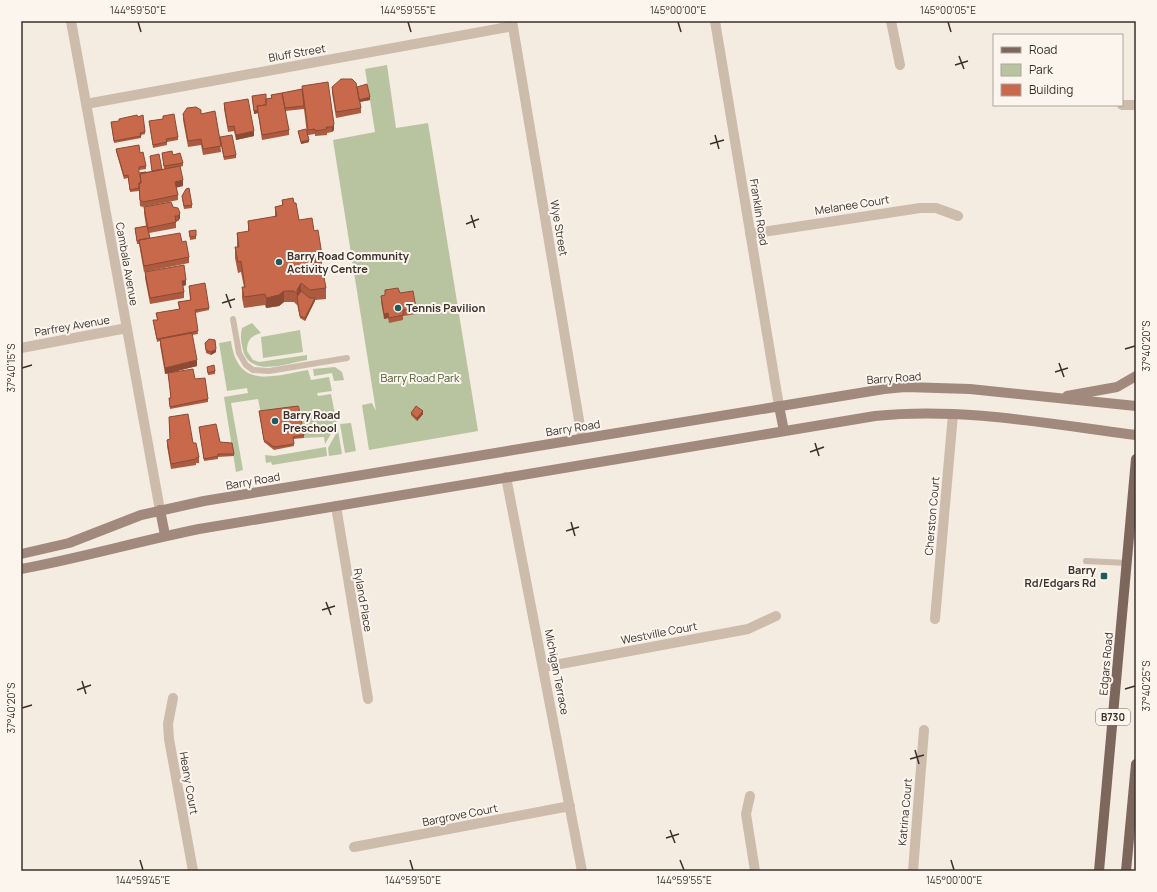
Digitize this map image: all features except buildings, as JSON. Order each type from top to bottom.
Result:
[{"type":"main road","name":"Edgars Road","points":[[1099,871],[1136,459]]},
{"type":"main road","points":[[1126,871],[1136,764]]},
{"type":"street","name":"Cambala Avenue","points":[[71,21],[160,510]]},
{"type":"street","name":"Franklin Road","points":[[715,21],[779,406]]},
{"type":"street","points":[[891,21],[900,65]]},
{"type":"street","name":"Bluff Street","points":[[86,104],[512,24]]},
{"type":"street","name":"Wye Street","points":[[512,24],[582,438]]},
{"type":"street","points":[[1123,105],[1136,106]]},
{"type":"street","name":"Melanee Court","points":[[750,234],[920,208],[936,208],[958,216]]},
{"type":"street","name":"Parfrey Avenue","points":[[21,348],[127,328]]},
{"type":"street","points":[[1055,398],[1118,386],[1136,376]]},
{"type":"street","name":"Barry Road","points":[[21,554],[69,542],[126,520],[160,510],[582,438],[877,390],[905,387],[970,389],[1136,406]]},
{"type":"street","points":[[779,406],[784,431]]},
{"type":"street","points":[[21,569],[67,560],[165,535],[506,477],[900,413],[953,414],[988,417],[1136,435]]},
{"type":"street","name":"Cherston Court","points":[[935,619],[953,414]]},
{"type":"street","name":"Michigan Terrace","points":[[506,477],[544,667],[582,871]]},
{"type":"street","name":"Ryland Place","points":[[336,506],[368,699]]},
{"type":"street","points":[[160,510],[165,535]]},
{"type":"street","name":"Westville Court","points":[[544,667],[748,629],[776,616]]},
{"type":"street","name":"Heany Court","points":[[173,698],[169,719],[169,739],[193,871]]},
{"type":"street","name":"Katrina Court","points":[[913,871],[924,730]]},
{"type":"street","points":[[750,796],[746,814],[755,871]]},
{"type":"street","name":"Bargrove Court","points":[[354,847],[570,806]]},
{"type":"lane","points":[[233,320],[239,353],[246,365],[253,370],[269,371],[348,358]]},
{"type":"lane","points":[[1086,560],[1127,564]]},
{"type":"green space","name":"Barry Road Park","points":[[387,65],[396,128],[428,123],[478,431],[369,450],[362,405],[372,403],[376,411],[333,140],[375,132],[365,69]]},
{"type":"green space","points":[[252,323],[261,333],[252,337],[248,344],[247,351],[253,360],[259,362],[307,355],[307,360],[270,367],[253,364],[247,359],[241,342],[242,328]]},
{"type":"green space","points":[[300,330],[303,352],[263,358],[261,337]]},
{"type":"green space","points":[[231,341],[235,357],[241,367],[249,373],[259,376],[270,376],[308,370],[311,380],[329,377],[332,391],[317,393],[318,396],[331,394],[337,424],[325,444],[324,437],[304,438],[300,408],[261,414],[258,399],[231,403],[243,470],[236,472],[224,397],[248,393],[247,388],[227,391],[219,343]]},
{"type":"green space","points":[[335,367],[342,372],[344,380],[334,381],[332,373],[314,376],[313,369]]},
{"type":"green space","points":[[351,423],[356,451],[345,453],[340,424]]},
{"type":"green space","points":[[338,430],[342,454],[329,456],[328,448]]},
{"type":"green space","points":[[326,447],[327,456],[272,465],[271,462],[266,463],[265,455],[274,456]]},
{"type":"place","name":"Barry Road Community Activity Centre","points":[[279,262]]},
{"type":"place","name":"Tennis Pavilion","points":[[398,308]]},
{"type":"place","name":"Barry Road Preschool","points":[[275,421]]},
{"type":"place","name":"Barry Rd/Edgars Rd","points":[[1104,576]]}]
